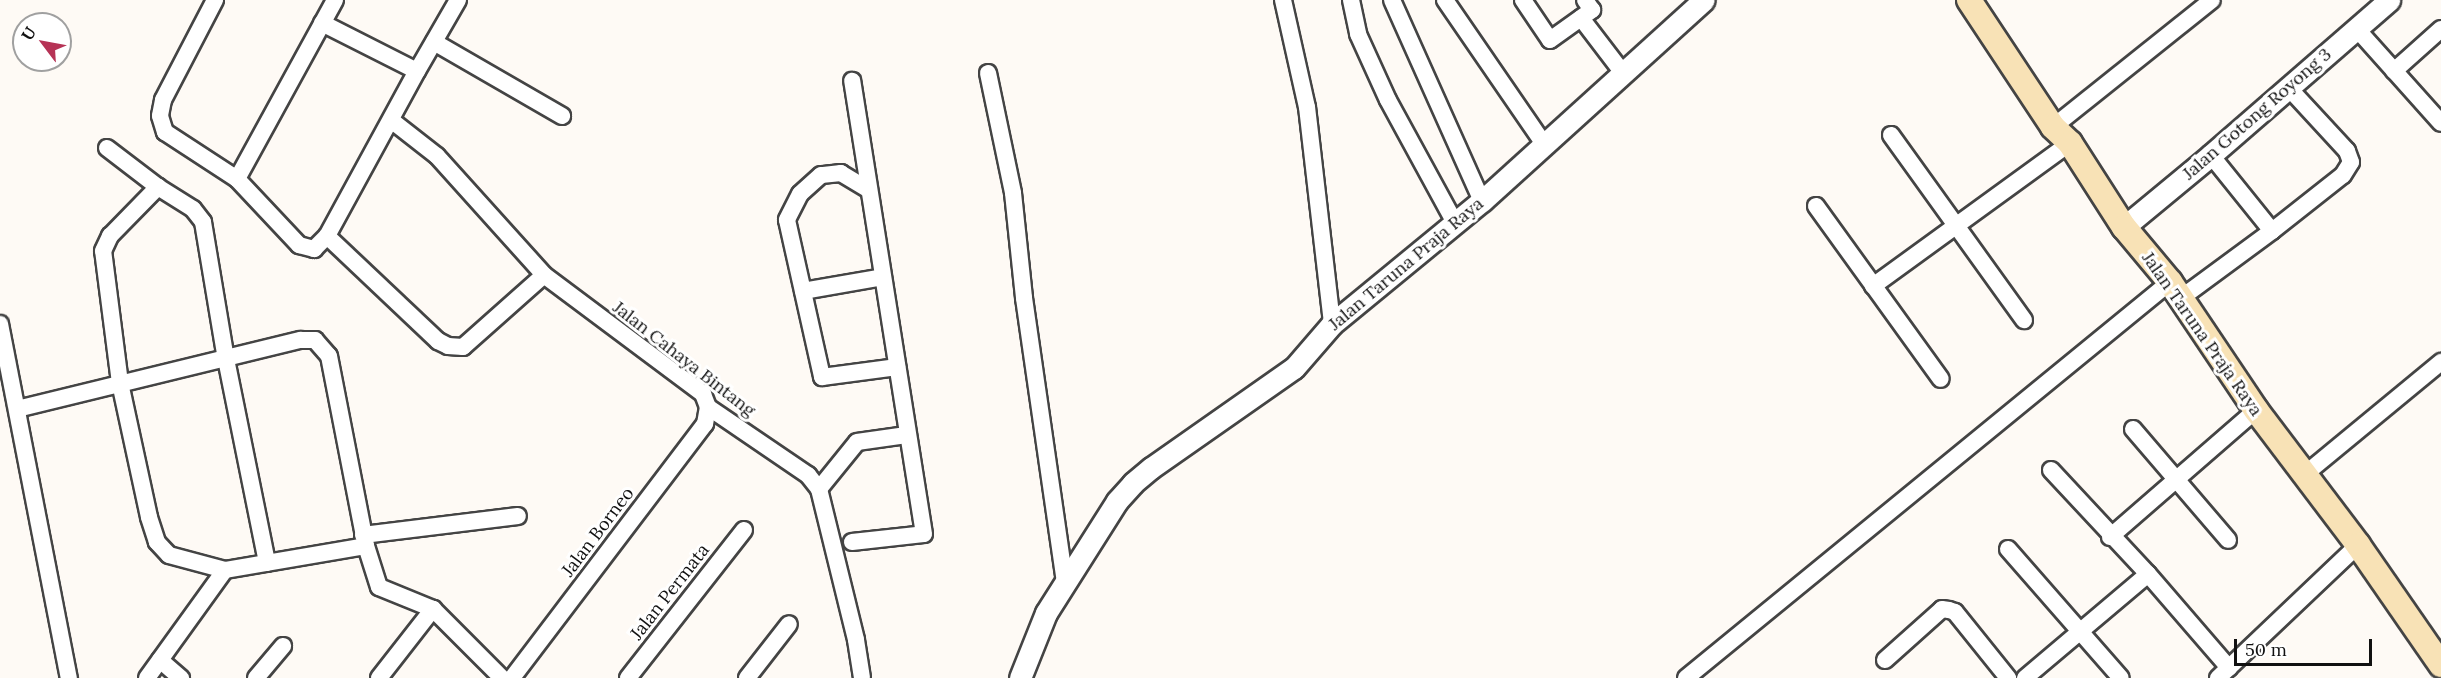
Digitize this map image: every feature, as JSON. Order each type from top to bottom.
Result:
[{"type":"main road","name":"Jalan Taruna Praja Raya","points":[[1968,0],[2124,227],[2175,290],[2256,410],[2358,545],[2441,665]]},
{"type":"street","points":[[215,0],[163,100],[160,116],[165,132],[237,179],[298,245],[314,249],[327,236],[458,0]]},
{"type":"street","points":[[237,179],[335,0]]},
{"type":"street","points":[[1282,0],[1307,107],[1332,324]]},
{"type":"street","points":[[1351,0],[1358,34],[1388,100],[1455,221]]},
{"type":"street","points":[[1392,0],[1482,201]]},
{"type":"street","points":[[1445,0],[1544,144]]},
{"type":"street","points":[[1523,0],[1550,40],[1592,10],[1585,0]]},
{"type":"street","name":"Jalan Taruna Praja Raya","points":[[1020,678],[1046,614],[1065,581],[1117,501],[1133,483],[1294,368],[1332,324],[1482,201],[1704,0]]},
{"type":"street","points":[[1874,285],[1956,225],[2061,135],[2211,0]]},
{"type":"street","name":"Jalan Gotong Royong 3","points":[[2124,227],[2211,155],[2389,0]]},
{"type":"street","points":[[1581,18],[1623,73]]},
{"type":"street","points":[[322,23],[417,71]]},
{"type":"street","points":[[2356,28],[2441,123]]},
{"type":"street","points":[[2394,71],[2441,29]]},
{"type":"street","points":[[434,42],[562,116]]},
{"type":"street","points":[[988,73],[1013,193],[1024,298],[1065,581]]},
{"type":"street","points":[[852,81],[924,534],[852,542]]},
{"type":"street","points":[[1686,678],[2175,290],[2272,231],[2343,175],[2350,162],[2347,151],[2288,87]]},
{"type":"street","name":"Jalan Cahaya Bintang","points":[[391,120],[437,156],[544,275],[703,394],[708,407],[808,475],[819,489]]},
{"type":"street","points":[[1892,135],[2024,320]]},
{"type":"street","points":[[107,148],[158,187],[192,209],[203,222],[226,359],[267,563]]},
{"type":"street","points":[[2211,155],[2272,231]]},
{"type":"street","points":[[869,190],[842,174],[821,175],[800,194],[787,220],[822,377],[897,367]]},
{"type":"street","points":[[158,187],[110,236],[104,251],[120,383],[149,518],[157,542],[169,555],[225,570],[267,563],[364,540],[518,516]]},
{"type":"street","points":[[1816,206],[1941,380]]},
{"type":"street","points":[[327,236],[438,341],[448,346],[463,347],[544,275]]},
{"type":"street","points":[[803,291],[883,277]]},
{"type":"street","points":[[0,324],[69,678]]},
{"type":"street","points":[[17,409],[120,383],[315,340],[329,356],[364,540],[379,587],[433,609],[502,678]]},
{"type":"street","points":[[2304,475],[2441,362]]},
{"type":"street","name":"Jalan Borneo","points":[[512,678],[705,424],[708,407]]},
{"type":"street","points":[[2110,537],[2256,410]]},
{"type":"street","points":[[2133,429],[2228,540]]},
{"type":"street","points":[[862,678],[856,640],[819,489],[857,442],[908,435]]},
{"type":"street","points":[[2051,470],[2110,537],[2148,574],[2224,673],[2358,545]]},
{"type":"street","name":"Jalan Permata","points":[[628,678],[744,530]]},
{"type":"street","points":[[2008,549],[2121,678]]},
{"type":"street","points":[[147,678],[225,570]]},
{"type":"street","points":[[2025,678],[2148,574]]},
{"type":"street","points":[[379,678],[433,609]]},
{"type":"street","points":[[1886,660],[1942,609],[1950,610],[1955,612],[2006,677]]},
{"type":"street","points":[[747,678],[789,624]]},
{"type":"street","points":[[256,678],[283,646]]},
{"type":"street","points":[[160,660],[182,678]]}]
